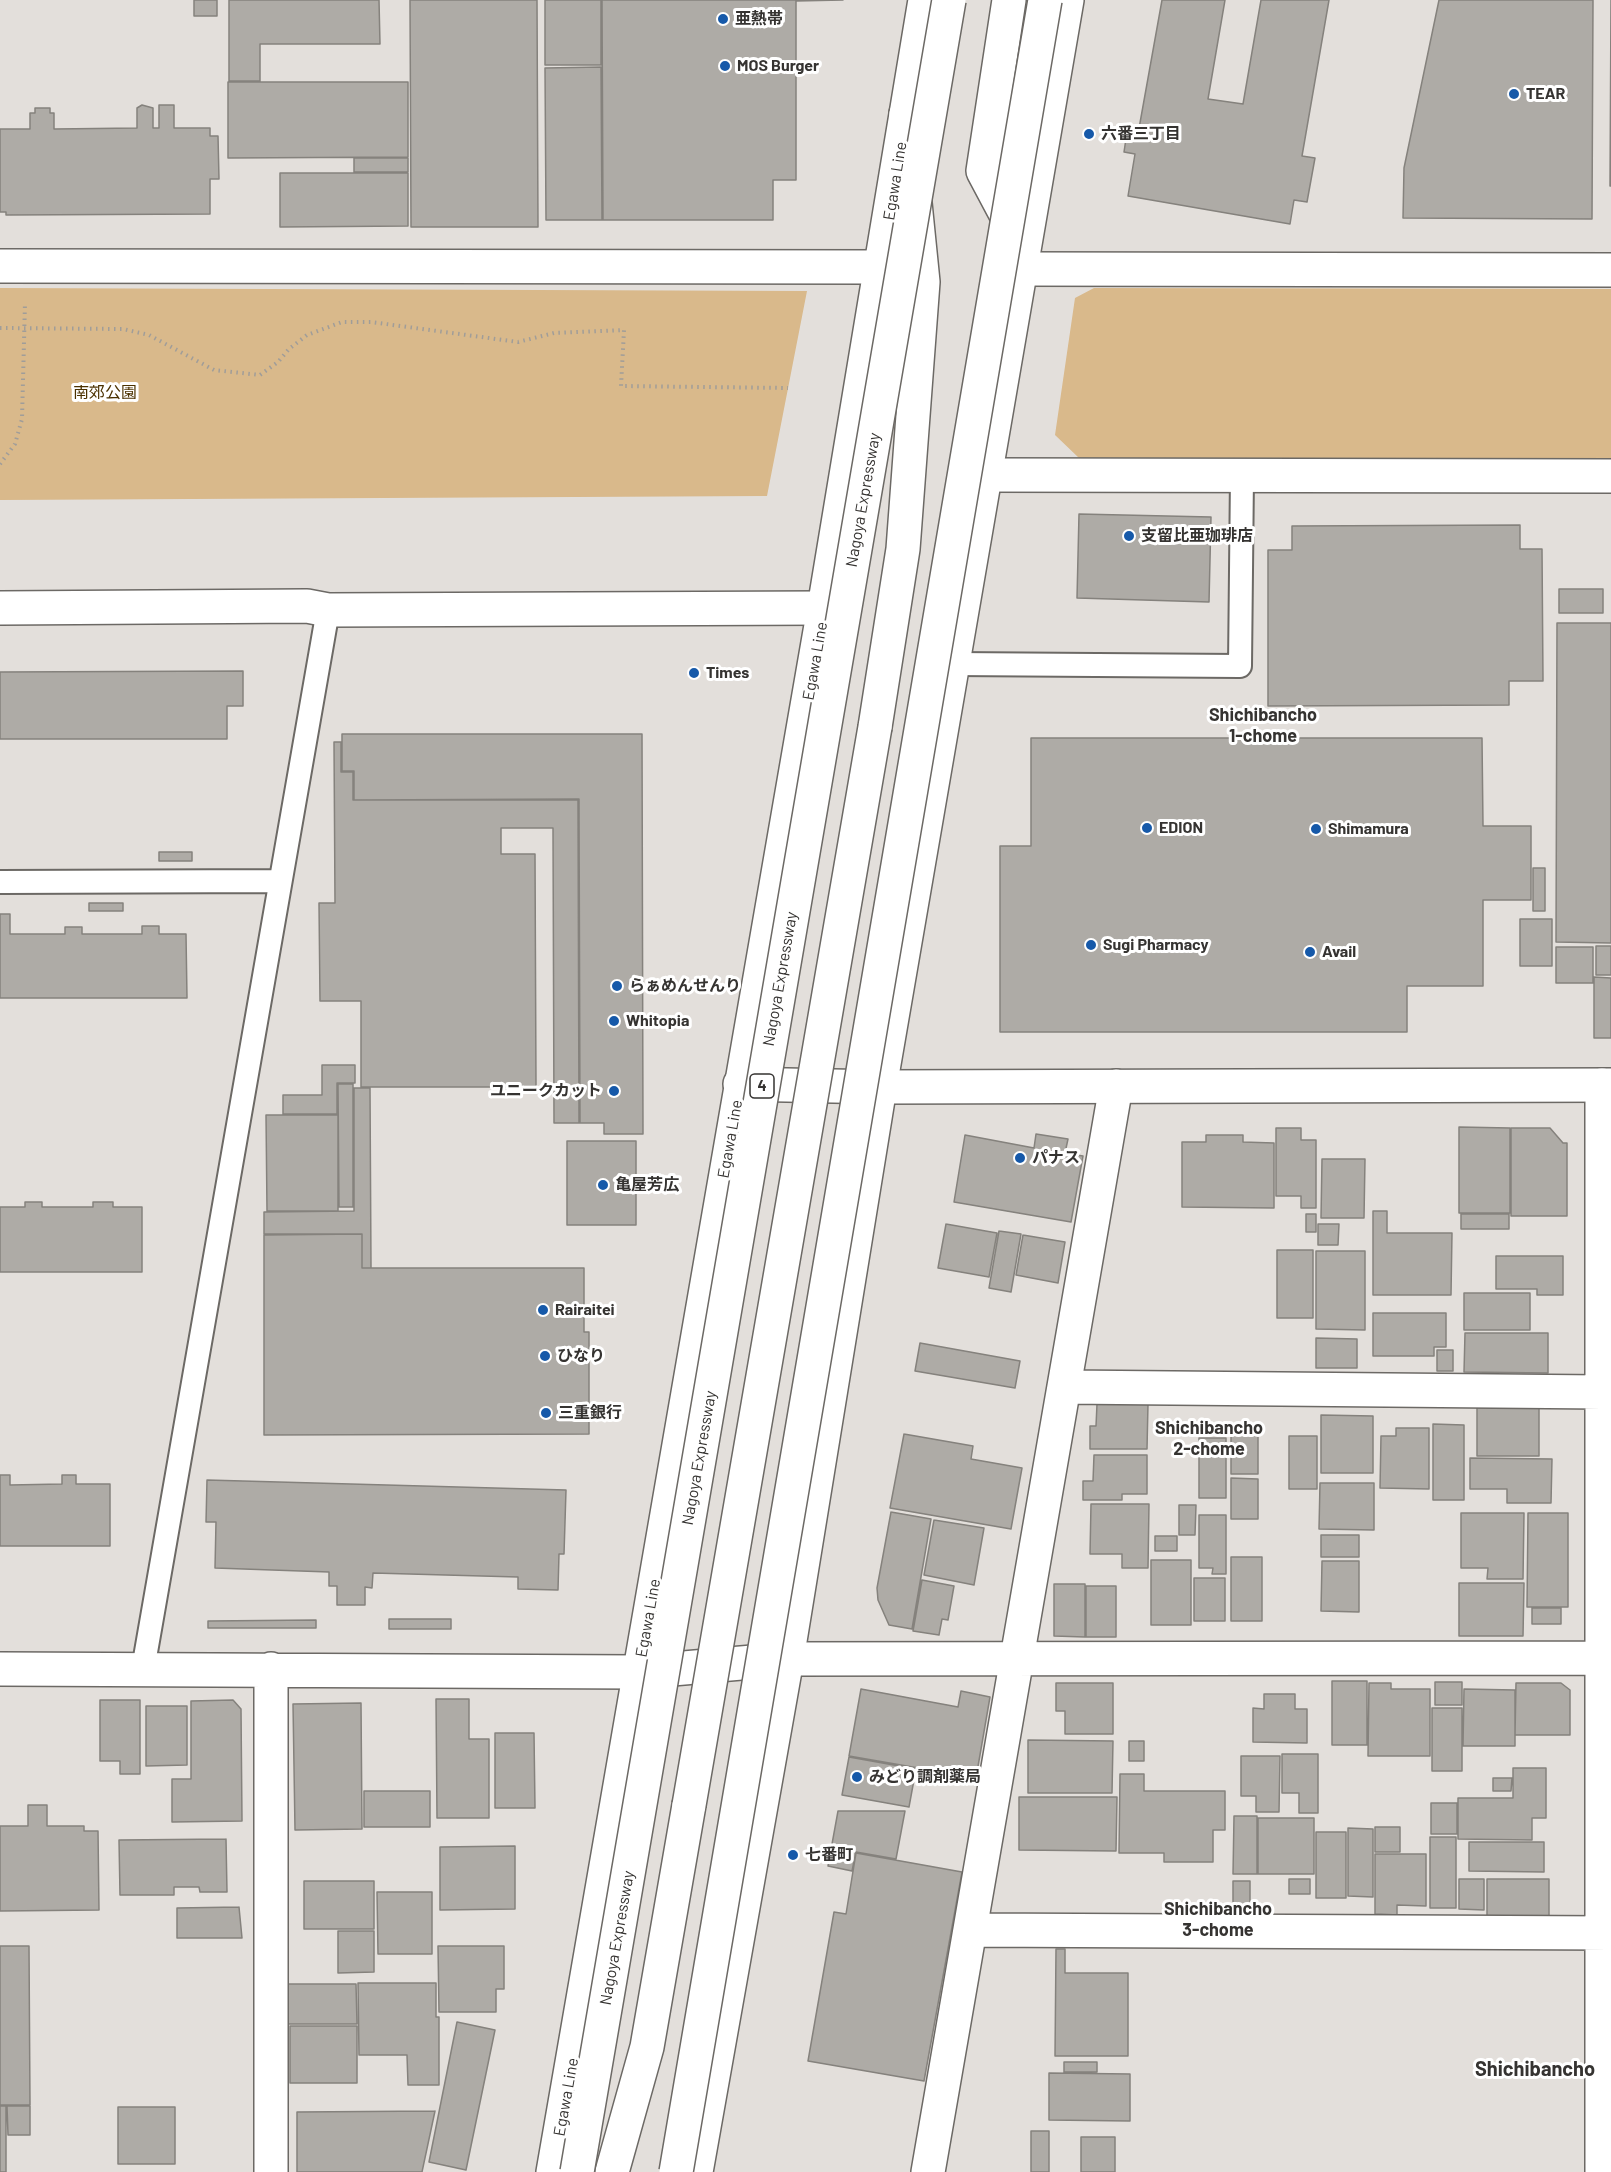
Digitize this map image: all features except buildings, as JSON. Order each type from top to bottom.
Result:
[{"type":"main road","name":"Egawa Line","points":[[553,2172],[824,608],[925,0]]},
{"type":"main road","name":"Nagoya Expressway","points":[[577,2172],[949,0]]},
{"type":"main road","points":[[1008,218],[983,171],[1010,0]]},
{"type":"main road","points":[[676,2172],[1045,0]]},
{"type":"main road","points":[[696,2172],[787,1659],[880,1087],[1067,0]]},
{"type":"main road","points":[[612,2172],[649,2035],[875,727],[903,549],[923,282],[906,114]]},
{"type":"main road","points":[[13,266],[882,267]]},
{"type":"main road","points":[[1021,269],[1611,270]]},
{"type":"main road","points":[[985,475],[1611,476]]},
{"type":"main road","points":[[0,608],[307,606],[327,610],[824,608]]},
{"type":"main road","points":[[740,1084],[880,1087],[1606,1085],[1602,1392],[1606,1658],[1606,1933],[1602,2172]]},
{"type":"main road","points":[[928,2172],[1019,1659],[1116,1086]]},
{"type":"main road","points":[[1065,1387],[1602,1392]]},
{"type":"main road","points":[[0,1669],[638,1672],[787,1659],[1606,1658]]},
{"type":"main road","points":[[271,1669],[271,2172]]},
{"type":"main road","points":[[971,1930],[1606,1933]]},
{"type":"lane","points":[[953,664],[1240,666],[1242,475]]},
{"type":"lane","points":[[143,1669],[327,610]]},
{"type":"lane","points":[[0,882],[280,881]]},
{"type":"path","points":[[0,464],[15,444],[22,419],[25,328],[13,266]]},
{"type":"path","points":[[0,328],[123,329],[149,334],[214,369],[236,374],[260,375],[307,335],[342,322],[371,322],[518,342],[554,333],[624,330],[621,386],[788,388]]},
{"type":"green space","name":"南郊公園","points":[[0,288],[807,291],[767,496],[0,500]]},
{"type":"green space","points":[[1094,288],[1611,289],[1611,459],[1079,458],[1055,435],[1075,298]]},
{"type":"place","name":"亜熱帯","points":[[723,19]]},
{"type":"place","name":"MOS Burger","points":[[725,66]]},
{"type":"place","name":"TEAR","points":[[1514,94]]},
{"type":"place","name":"六番三丁目","points":[[1089,134]]},
{"type":"place","name":"支留比亜珈琲店","points":[[1129,536]]},
{"type":"place","name":"Times","points":[[694,673]]},
{"type":"place","name":"EDION","points":[[1147,828]]},
{"type":"place","name":"Shimamura","points":[[1316,829]]},
{"type":"place","name":"Sugi Pharmacy","points":[[1091,945]]},
{"type":"place","name":"Avail","points":[[1310,952]]},
{"type":"place","name":"らぁめんせんり","points":[[617,986]]},
{"type":"place","name":"Whitopia","points":[[614,1021]]},
{"type":"place","name":"ユニークカット","points":[[614,1091]]},
{"type":"place","name":"パナス","points":[[1020,1158]]},
{"type":"place","name":"亀屋芳広","points":[[603,1185]]},
{"type":"place","name":"Rairaitei","points":[[543,1310]]},
{"type":"place","name":"ひなり","points":[[545,1356]]},
{"type":"place","name":"三重銀行","points":[[546,1413]]},
{"type":"place","name":"みどり調剤薬局","points":[[857,1777]]},
{"type":"place","name":"七番町","points":[[793,1855]]},
{"type":"district","name":"Shichibancho 1-chome","points":[[1263,725]]},
{"type":"district","name":"Shichibancho 2-chome","points":[[1209,1438]]},
{"type":"district","name":"Shichibancho 3-chome","points":[[1218,1919]]},
{"type":"district","name":"Shichibancho","points":[[1535,2069]]}]
